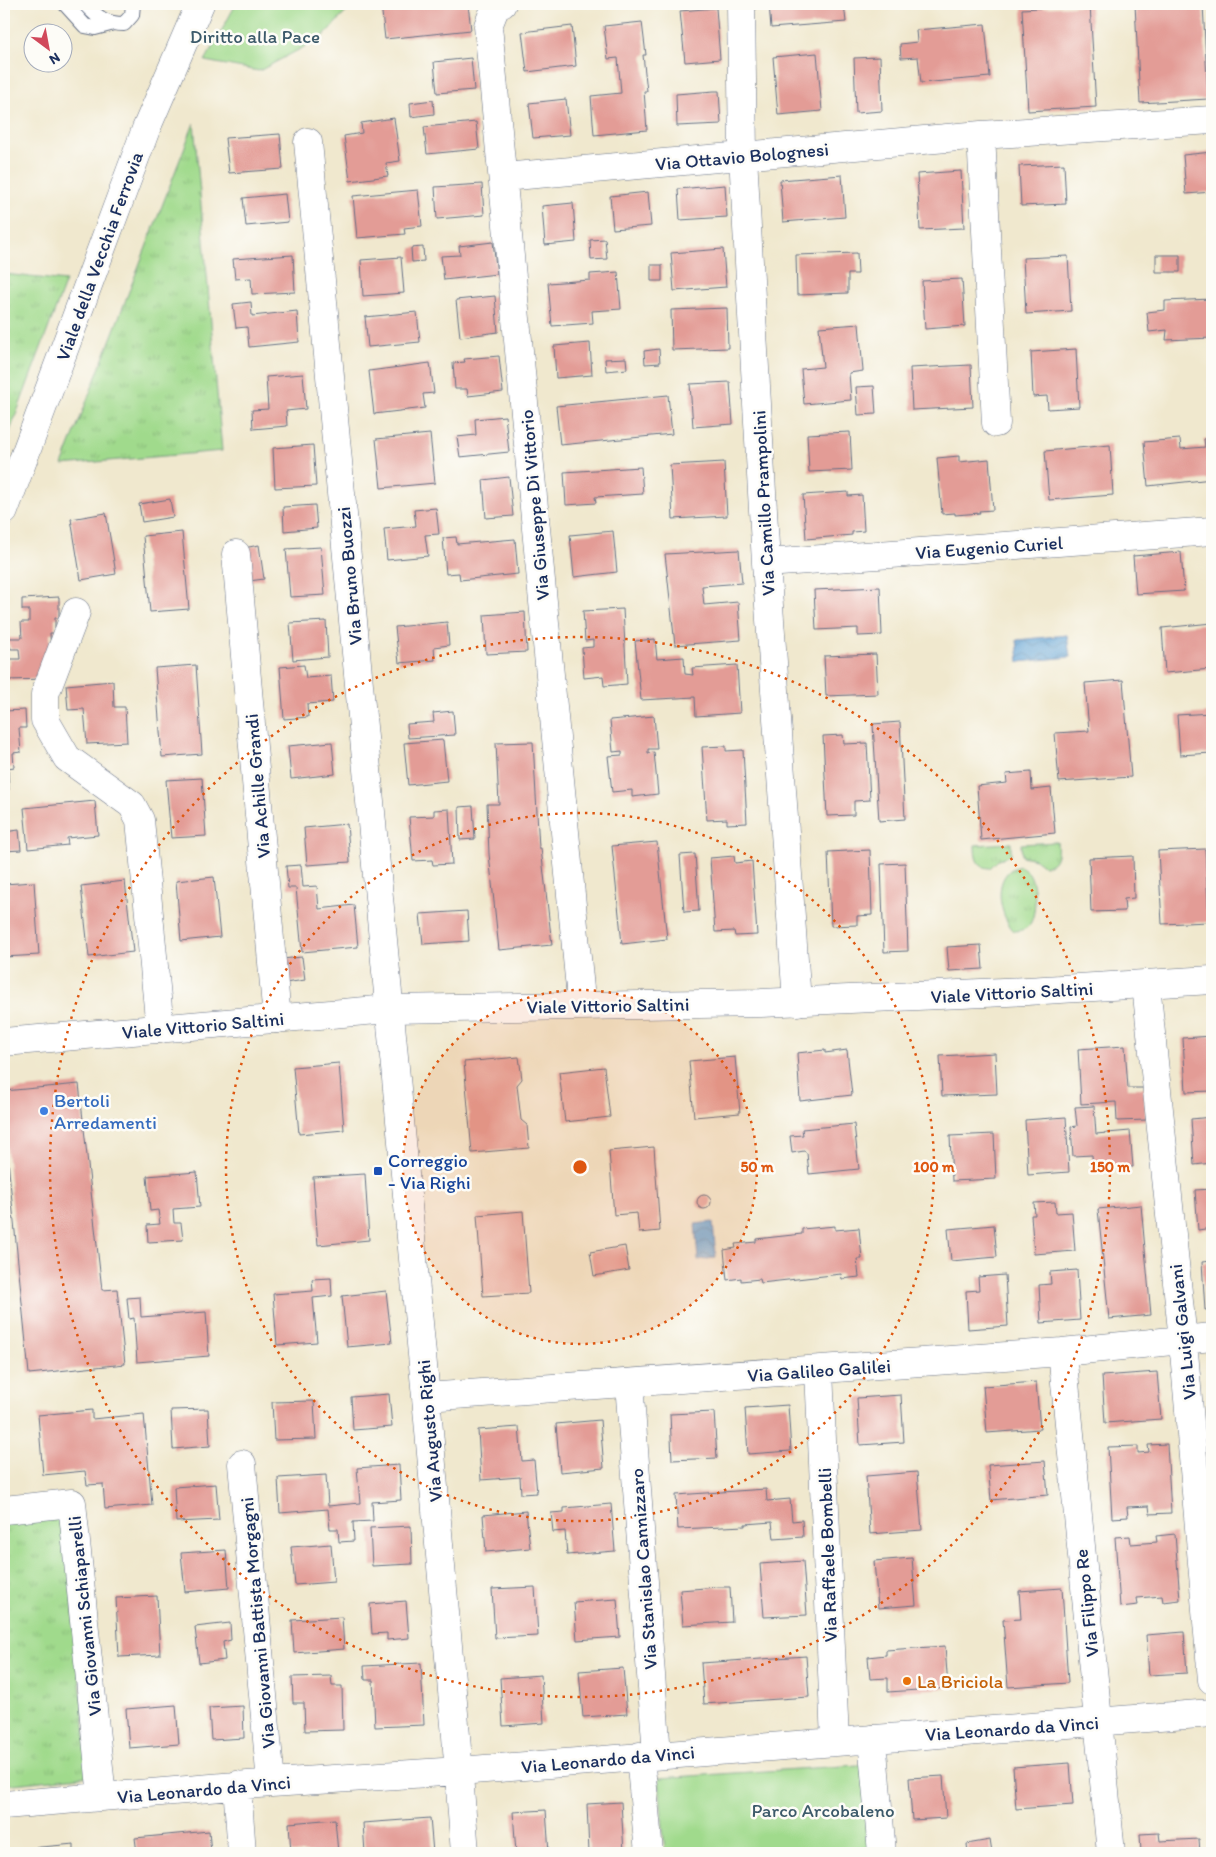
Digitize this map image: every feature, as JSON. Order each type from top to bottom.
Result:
[{"type":"street","name":"Viale della Vecchia Ferrovia","points":[[4,511],[146,129],[200,4]]},
{"type":"street","name":"Via Camillo Prampolini","points":[[741,4],[744,156],[766,563],[797,1002]]},
{"type":"street","name":"Via Giuseppe Di Vittorio","points":[[499,5],[488,26],[580,979],[580,1005]]},
{"type":"street","name":"Via Ottavio Bolognesi","points":[[503,177],[981,135],[1212,120]]},
{"type":"street","points":[[981,135],[996,422]]},
{"type":"street","name":"Via Bruno Buozzi","points":[[308,142],[389,1009]]},
{"type":"street","name":"Via Eugenio Curiel","points":[[766,563],[1212,531]]},
{"type":"street","name":"Via Achille Grandi","points":[[236,554],[277,1019]]},
{"type":"street","points":[[76,612],[45,694],[45,720],[67,758],[132,805],[140,820],[160,1029]]},
{"type":"street","name":"Viale Vittorio Saltini","points":[[4,1042],[389,1009],[797,1002],[1212,980]]},
{"type":"street","name":"Via Luigi Galvani","points":[[1146,985],[1183,1340],[1212,1680]]},
{"type":"street","name":"Via Augusto Righi","points":[[389,1009],[426,1396],[465,1853]]},
{"type":"street","name":"Via Galileo Galilei","points":[[426,1396],[819,1370],[1062,1352],[1212,1338]]},
{"type":"street","name":"Via Filippo Re","points":[[1062,1352],[1111,1853]]},
{"type":"street","name":"Via Raffaele Bombelli","points":[[819,1370],[835,1741]]},
{"type":"street","name":"Via Stanislao Cannizzaro","points":[[629,1383],[649,1755],[649,1853]]},
{"type":"street","name":"Via Giovanni Battista Morgagni","points":[[242,1464],[271,1783]]},
{"type":"street","name":"Via Giovanni Schiaparelli","points":[[4,1510],[72,1503],[102,1797]]},
{"type":"street","name":"Via Leonardo da Vinci","points":[[4,1805],[237,1785],[459,1771],[1212,1713]]},
{"type":"street","points":[[872,1739],[882,1853]]},
{"type":"street","points":[[237,1785],[242,1853]]},
{"type":"lane","points":[[65,4],[85,26],[95,28],[110,24],[124,24],[132,15],[133,4]]},
{"type":"lane","points":[[84,4],[110,24]]},
{"type":"green space","name":"Diritto alla Pace","points":[[236,4],[354,4],[321,38],[259,71],[205,61]]},
{"type":"green space","points":[[194,123],[222,451],[62,465]]},
{"type":"green space","points":[[4,274],[66,281],[4,447]]},
{"type":"green space","points":[[1057,842],[1055,861],[1049,865],[1044,866],[1035,859],[1022,856],[1021,844]]},
{"type":"green space","points":[[1011,843],[1011,855],[999,859],[990,868],[982,866],[977,861],[975,845]]},
{"type":"green space","points":[[1020,866],[1027,871],[1032,881],[1035,895],[1034,911],[1031,922],[1026,928],[1014,931],[1004,915],[1000,895],[1001,885],[1005,876],[1011,870]]},
{"type":"green space","points":[[64,1515],[89,1776],[4,1785],[4,1520]]},
{"type":"green space","name":"Parco Arcobaleno","points":[[874,1764],[880,1853],[665,1853],[659,1778]]},
{"type":"water","points":[[1067,635],[1070,657],[1019,662],[1017,640]]},
{"type":"water","points":[[713,1222],[716,1258],[698,1260],[695,1224]]},
{"type":"building","points":[[381,4],[468,4],[471,30],[385,39]]},
{"type":"building","points":[[769,4],[844,4],[846,22],[771,28]]},
{"type":"building","points":[[1135,4],[1203,4],[1208,99],[1140,103]]},
{"type":"building","points":[[1090,5],[1096,107],[1028,111],[1022,9]]},
{"type":"building","points":[[716,8],[720,59],[685,62],[680,11]]},
{"type":"building","points":[[642,22],[646,55],[643,55],[647,91],[644,91],[647,130],[594,135],[591,96],[621,93],[618,58],[608,59],[604,26]]},
{"type":"building","points":[[985,24],[990,77],[921,83],[918,57],[901,58],[900,44],[917,42],[916,30]]},
{"type":"building","points":[[572,26],[576,66],[527,72],[522,32]]},
{"type":"building","points":[[817,53],[822,111],[778,115],[773,57]]},
{"type":"building","points":[[880,57],[882,111],[856,113],[854,58]]},
{"type":"building","points":[[471,58],[474,90],[437,93],[434,62]]},
{"type":"building","points":[[719,91],[721,124],[677,126],[676,94]]},
{"type":"building","points":[[566,99],[570,135],[533,138],[529,103]]},
{"type":"building","points":[[433,100],[434,114],[411,117],[410,103]]},
{"type":"building","points":[[394,118],[400,161],[386,163],[388,176],[350,181],[344,136],[362,133],[361,123]]},
{"type":"building","points":[[476,122],[479,149],[427,154],[424,127]]},
{"type":"building","points":[[280,134],[283,169],[229,173],[225,138]]},
{"type":"building","points":[[1212,152],[1212,192],[1186,194],[1183,155]]},
{"type":"building","points":[[1064,164],[1066,204],[1021,206],[1019,166]]},
{"type":"building","points":[[961,171],[964,228],[920,230],[917,174]]},
{"type":"building","points":[[842,175],[845,217],[783,222],[780,180]]},
{"type":"building","points":[[482,184],[484,215],[437,219],[435,187]]},
{"type":"building","points":[[725,185],[727,217],[680,220],[678,189]]},
{"type":"building","points":[[418,190],[422,226],[404,228],[405,234],[357,238],[353,196]]},
{"type":"building","points":[[648,192],[651,226],[613,229],[610,196]]},
{"type":"building","points":[[285,194],[288,222],[246,226],[243,198]]},
{"type":"building","points":[[573,203],[576,242],[545,245],[542,206]]},
{"type":"building","points":[[605,239],[607,259],[591,260],[590,240]]},
{"type":"building","points":[[493,242],[497,274],[444,280],[441,256],[460,255],[459,246]]},
{"type":"building","points":[[423,247],[424,261],[412,262],[411,248]]},
{"type":"building","points":[[723,249],[726,287],[674,291],[671,253]]},
{"type":"building","points":[[857,253],[858,274],[848,274],[848,293],[797,295],[796,255]]},
{"type":"building","points":[[293,255],[295,292],[252,294],[251,278],[235,279],[233,259]]},
{"type":"building","points":[[1156,255],[1180,255],[1180,272],[1156,272]]},
{"type":"building","points":[[1068,256],[1071,311],[1026,314],[1023,258]]},
{"type":"building","points":[[401,257],[404,293],[363,296],[361,260]]},
{"type":"building","points":[[651,265],[662,265],[662,281],[651,281]]},
{"type":"building","points":[[618,272],[621,309],[592,311],[593,323],[552,326],[548,283],[590,280],[590,274]]},
{"type":"building","points":[[962,279],[965,326],[925,329],[922,281]]},
{"type":"building","points":[[495,296],[498,332],[460,337],[456,300]]},
{"type":"building","points":[[1212,299],[1212,338],[1166,340],[1167,330],[1149,332],[1147,312],[1165,310],[1165,301]]},
{"type":"building","points":[[251,302],[252,316],[297,311],[299,342],[249,347],[247,327],[236,328],[233,304]]},
{"type":"building","points":[[727,308],[728,348],[672,350],[671,310]]},
{"type":"building","points":[[417,312],[420,342],[368,347],[365,317]]},
{"type":"building","points":[[859,324],[863,371],[849,373],[851,400],[804,404],[801,369],[823,367],[819,327]]},
{"type":"building","points":[[590,343],[592,375],[556,378],[554,346]]},
{"type":"building","points":[[659,349],[660,363],[645,364],[644,351]]},
{"type":"building","points":[[1076,349],[1079,407],[1048,409],[1047,396],[1033,397],[1031,352]]},
{"type":"building","points":[[499,356],[503,392],[468,396],[467,389],[455,389],[453,363],[465,362],[464,359]]},
{"type":"building","points":[[626,358],[627,369],[606,371],[605,359]]},
{"type":"building","points":[[430,363],[434,393],[423,394],[425,408],[374,414],[369,371]]},
{"type":"building","points":[[971,365],[973,407],[912,410],[910,368]]},
{"type":"building","points":[[303,374],[306,409],[286,411],[287,426],[253,429],[252,410],[268,409],[266,377]]},
{"type":"building","points":[[730,382],[733,424],[693,427],[690,384]]},
{"type":"building","points":[[874,386],[876,414],[858,415],[856,387]]},
{"type":"building","points":[[668,395],[672,434],[560,445],[556,406]]},
{"type":"building","points":[[505,416],[509,452],[460,457],[457,437],[476,435],[475,419]]},
{"type":"building","points":[[850,432],[852,470],[809,472],[807,434]]},
{"type":"building","points":[[430,434],[435,483],[381,488],[376,439]]},
{"type":"building","points":[[1212,438],[1212,479],[1148,486],[1144,442],[1180,439],[1181,449],[1205,447],[1204,439]]},
{"type":"building","points":[[313,445],[316,486],[275,488],[273,448]]},
{"type":"building","points":[[1110,445],[1113,495],[1049,500],[1045,451]]},
{"type":"building","points":[[959,456],[959,462],[989,459],[993,510],[955,515],[955,513],[942,514],[937,458]]},
{"type":"building","points":[[724,462],[727,516],[673,519],[670,465]]},
{"type":"building","points":[[641,467],[643,494],[595,497],[596,503],[566,505],[564,472]]},
{"type":"building","points":[[509,477],[513,516],[486,518],[483,480]]},
{"type":"building","points":[[848,492],[848,496],[862,495],[864,531],[852,532],[852,535],[806,539],[803,495]]},
{"type":"building","points":[[170,499],[173,517],[142,522],[139,504]]},
{"type":"building","points":[[315,505],[317,528],[284,531],[283,507]]},
{"type":"building","points":[[436,508],[439,534],[425,535],[428,556],[387,560],[384,529],[416,526],[414,510]]},
{"type":"building","points":[[106,513],[116,574],[81,580],[71,519]]},
{"type":"building","points":[[613,531],[617,572],[574,577],[570,535]]},
{"type":"building","points":[[182,532],[189,609],[150,612],[143,536]]},
{"type":"building","points":[[456,537],[457,544],[515,539],[518,574],[460,580],[459,573],[446,574],[443,538]]},
{"type":"building","points":[[259,545],[264,579],[249,581],[244,548]]},
{"type":"building","points":[[321,547],[325,595],[290,597],[286,549]]},
{"type":"building","points":[[739,550],[742,583],[702,586],[704,605],[738,602],[741,640],[675,645],[665,554]]},
{"type":"building","points":[[1181,552],[1184,591],[1136,594],[1133,556]]},
{"type":"building","points":[[880,587],[882,635],[858,636],[858,628],[816,630],[814,590]]},
{"type":"building","points":[[59,597],[59,618],[55,618],[55,633],[50,633],[51,658],[46,679],[7,680],[10,659],[20,659],[19,649],[11,649],[7,640],[8,638],[22,638],[21,622],[29,622],[29,610],[22,610],[22,599]]},
{"type":"building","points":[[623,609],[627,684],[604,686],[603,676],[584,678],[582,648],[593,647],[593,640],[585,641],[583,611]]},
{"type":"building","points":[[525,612],[527,652],[486,654],[484,615]]},
{"type":"building","points":[[326,621],[328,657],[293,660],[290,623]]},
{"type":"building","points":[[447,622],[449,645],[434,647],[435,660],[399,663],[395,627]]},
{"type":"building","points":[[1212,623],[1212,669],[1165,673],[1162,628]]},
{"type":"building","points":[[655,639],[657,659],[684,657],[685,674],[693,675],[692,668],[737,665],[740,713],[696,716],[695,697],[641,700],[635,641]]},
{"type":"building","points":[[876,654],[878,694],[826,696],[824,656]]},
{"type":"building","points":[[196,665],[202,754],[162,757],[155,668]]},
{"type":"building","points":[[304,665],[306,678],[331,676],[333,702],[307,704],[308,717],[284,719],[280,667]]},
{"type":"building","points":[[1123,680],[1131,777],[1059,782],[1055,733],[1089,731],[1085,683]]},
{"type":"building","points":[[113,681],[114,707],[125,707],[127,742],[87,744],[84,709],[68,710],[66,685]]},
{"type":"building","points":[[25,710],[26,728],[19,728],[21,752],[13,753],[14,767],[8,768],[9,790],[4,790],[4,711]]},
{"type":"building","points":[[453,711],[455,735],[408,738],[407,724],[434,722],[433,713]]},
{"type":"building","points":[[1212,713],[1212,753],[1180,755],[1177,715]]},
{"type":"building","points":[[654,716],[657,749],[648,749],[648,753],[654,752],[658,794],[632,797],[632,790],[612,792],[608,756],[622,755],[622,751],[613,752],[610,720]]},
{"type":"building","points":[[900,722],[905,819],[879,821],[873,724]]},
{"type":"building","points":[[843,735],[844,744],[867,743],[870,800],[854,801],[854,815],[827,816],[823,736]]},
{"type":"building","points":[[443,740],[447,781],[408,785],[404,743]]},
{"type":"building","points":[[332,742],[335,774],[291,779],[288,746]]},
{"type":"building","points":[[533,742],[539,848],[541,848],[552,945],[499,950],[489,854],[487,804],[499,804],[496,743]]},
{"type":"building","points":[[726,746],[726,751],[743,750],[747,823],[727,824],[727,819],[707,820],[702,747]]},
{"type":"building","points":[[1031,772],[1032,790],[1051,788],[1055,833],[981,840],[977,786],[1007,783],[1006,774]]},
{"type":"building","points":[[202,778],[206,836],[171,838],[166,780]]},
{"type":"building","points":[[95,801],[98,835],[67,838],[68,845],[28,849],[24,808]]},
{"type":"building","points":[[473,806],[475,839],[460,840],[459,807]]},
{"type":"building","points":[[449,809],[452,864],[433,865],[432,860],[413,861],[409,817],[434,816],[434,810]]},
{"type":"building","points":[[347,824],[350,862],[307,865],[304,828]]},
{"type":"building","points":[[19,830],[21,850],[4,851],[4,832]]},
{"type":"building","points":[[657,842],[667,939],[622,944],[612,846]]},
{"type":"building","points":[[1205,849],[1209,922],[1162,924],[1158,851]]},
{"type":"building","points":[[870,850],[872,915],[857,916],[857,925],[831,926],[828,852]]},
{"type":"building","points":[[695,854],[699,911],[684,912],[680,855]]},
{"type":"building","points":[[734,856],[735,863],[752,861],[757,935],[735,936],[734,931],[715,932],[710,858]]},
{"type":"building","points":[[1133,856],[1134,898],[1124,899],[1125,911],[1091,912],[1089,858]]},
{"type":"building","points":[[905,863],[908,951],[884,952],[881,864]]},
{"type":"building","points":[[301,865],[303,887],[317,886],[319,909],[354,905],[358,947],[302,952],[296,888],[288,888],[286,866]]},
{"type":"building","points":[[214,877],[220,937],[181,941],[176,881]]},
{"type":"building","points":[[125,881],[133,952],[89,957],[81,886]]},
{"type":"building","points":[[34,882],[39,955],[4,957],[4,884]]},
{"type":"building","points":[[467,911],[469,941],[423,944],[420,914]]},
{"type":"building","points":[[981,945],[983,969],[949,971],[947,947]]},
{"type":"building","points":[[302,957],[305,980],[285,983],[282,959]]},
{"type":"building","points":[[1212,1036],[1212,1091],[1186,1092],[1183,1038]]},
{"type":"building","points":[[1125,1046],[1128,1088],[1144,1088],[1146,1120],[1117,1121],[1116,1102],[1081,1104],[1078,1049]]},
{"type":"building","points":[[825,1050],[825,1053],[847,1050],[852,1095],[800,1101],[797,1053]]},
{"type":"building","points":[[995,1053],[997,1094],[942,1096],[940,1056]]},
{"type":"building","points":[[519,1057],[522,1079],[517,1085],[521,1120],[527,1125],[529,1148],[472,1153],[464,1062]]},
{"type":"building","points":[[735,1057],[740,1113],[694,1117],[689,1061]]},
{"type":"building","points":[[339,1063],[344,1130],[299,1134],[293,1067]]},
{"type":"building","points":[[604,1067],[610,1117],[565,1122],[559,1072]]},
{"type":"building","points":[[79,1084],[102,1290],[117,1289],[125,1364],[29,1374],[4,1120],[4,1091]]},
{"type":"building","points":[[1094,1106],[1096,1134],[1130,1131],[1133,1167],[1093,1170],[1092,1155],[1073,1156],[1071,1127],[1077,1126],[1075,1107]]},
{"type":"building","points":[[1066,1117],[1069,1172],[1028,1175],[1025,1120]]},
{"type":"building","points":[[1212,1117],[1212,1163],[1194,1165],[1191,1119]]},
{"type":"building","points":[[854,1124],[859,1169],[809,1174],[807,1153],[804,1151],[792,1153],[790,1136],[803,1135],[802,1129]]},
{"type":"building","points":[[994,1134],[996,1179],[952,1181],[950,1136]]},
{"type":"building","points":[[654,1147],[660,1231],[639,1233],[637,1213],[614,1215],[609,1151]]},
{"type":"building","points":[[197,1172],[200,1207],[173,1209],[174,1223],[181,1223],[183,1240],[148,1242],[147,1225],[160,1224],[158,1210],[150,1211],[147,1176]]},
{"type":"building","points":[[365,1174],[369,1240],[318,1245],[313,1177]]},
{"type":"building","points":[[1212,1189],[1212,1228],[1198,1230],[1195,1190]]},
{"type":"building","points":[[701,1195],[707,1195],[711,1202],[707,1209],[701,1209],[697,1205],[697,1199]]},
{"type":"building","points":[[1055,1202],[1056,1213],[1072,1212],[1075,1251],[1034,1254],[1031,1215],[1035,1215],[1034,1203]]},
{"type":"building","points":[[1141,1205],[1151,1315],[1109,1319],[1098,1209]]},
{"type":"building","points":[[523,1211],[529,1293],[483,1296],[477,1215]]},
{"type":"building","points":[[994,1225],[997,1257],[951,1261],[948,1229]]},
{"type":"building","points":[[835,1226],[835,1230],[859,1228],[862,1259],[857,1259],[859,1277],[842,1279],[841,1274],[761,1283],[760,1279],[741,1281],[741,1278],[727,1280],[724,1250],[736,1248],[735,1244],[756,1242],[756,1239],[802,1234],[802,1229]]},
{"type":"building","points":[[625,1246],[629,1270],[594,1276],[590,1252]]},
{"type":"building","points":[[1212,1261],[1212,1309],[1205,1310],[1202,1262]]},
{"type":"building","points":[[1077,1270],[1080,1320],[1041,1323],[1039,1285],[1051,1284],[1050,1272]]},
{"type":"building","points":[[1005,1275],[1008,1326],[968,1329],[966,1291],[979,1290],[978,1277]]},
{"type":"building","points":[[331,1278],[332,1296],[313,1298],[317,1342],[277,1345],[273,1294],[313,1291],[312,1279]]},
{"type":"building","points":[[386,1291],[392,1343],[347,1347],[342,1296]]},
{"type":"building","points":[[140,1297],[141,1317],[206,1312],[209,1356],[137,1362],[134,1318],[129,1319],[127,1298]]},
{"type":"building","points":[[1157,1372],[1161,1419],[1105,1423],[1102,1376]]},
{"type":"building","points":[[1036,1382],[1040,1429],[987,1433],[983,1386]]},
{"type":"building","points":[[389,1394],[392,1427],[353,1430],[351,1397]]},
{"type":"building","points":[[901,1395],[904,1442],[860,1445],[857,1398]]},
{"type":"building","points":[[314,1401],[316,1439],[274,1440],[272,1402]]},
{"type":"building","points":[[788,1405],[791,1451],[748,1454],[745,1408]]},
{"type":"building","points":[[208,1409],[210,1446],[173,1449],[171,1410]]},
{"type":"building","points":[[92,1410],[92,1419],[144,1414],[152,1505],[105,1509],[103,1484],[87,1485],[85,1471],[43,1475],[38,1415]]},
{"type":"building","points":[[714,1412],[717,1458],[672,1460],[670,1414]]},
{"type":"building","points":[[600,1420],[604,1468],[560,1472],[556,1424]]},
{"type":"building","points":[[519,1427],[522,1461],[534,1460],[537,1493],[521,1494],[520,1477],[481,1480],[478,1430]]},
{"type":"building","points":[[1167,1444],[1171,1513],[1150,1514],[1149,1506],[1127,1507],[1128,1517],[1112,1518],[1108,1447],[1138,1446],[1138,1453],[1149,1452],[1148,1445]]},
{"type":"building","points":[[1045,1461],[1048,1495],[991,1500],[988,1465]]},
{"type":"building","points":[[399,1465],[401,1500],[372,1502],[373,1521],[353,1522],[354,1541],[339,1542],[338,1529],[330,1529],[328,1509],[280,1513],[278,1478],[326,1475],[328,1506],[360,1503],[357,1468]]},
{"type":"building","points":[[917,1472],[922,1530],[870,1534],[866,1476]]},
{"type":"building","points":[[216,1484],[219,1520],[176,1522],[174,1487]]},
{"type":"building","points":[[766,1489],[767,1501],[790,1499],[792,1521],[802,1520],[803,1537],[774,1539],[772,1522],[745,1524],[745,1526],[678,1529],[676,1495]]},
{"type":"building","points":[[611,1504],[615,1551],[567,1555],[565,1531],[553,1532],[551,1513],[564,1512],[564,1508]]},
{"type":"building","points":[[526,1511],[530,1548],[486,1552],[483,1515]]},
{"type":"building","points":[[411,1526],[412,1564],[372,1566],[370,1528]]},
{"type":"building","points":[[1175,1534],[1180,1600],[1163,1602],[1162,1596],[1137,1598],[1138,1605],[1120,1607],[1115,1537],[1130,1536],[1131,1544],[1157,1542],[1156,1536]]},
{"type":"building","points":[[331,1544],[334,1582],[295,1585],[291,1547]]},
{"type":"building","points":[[226,1550],[229,1588],[185,1592],[181,1553]]},
{"type":"building","points":[[912,1558],[916,1605],[878,1608],[874,1561]]},
{"type":"building","points":[[803,1561],[807,1615],[764,1617],[760,1564]]},
{"type":"building","points":[[535,1587],[538,1636],[495,1638],[492,1589]]},
{"type":"building","points":[[730,1587],[732,1622],[683,1625],[680,1590]]},
{"type":"building","points":[[1062,1588],[1068,1683],[1008,1687],[1003,1620],[1021,1619],[1019,1591]]},
{"type":"building","points":[[157,1596],[160,1655],[119,1657],[116,1598]]},
{"type":"building","points":[[617,1599],[620,1637],[577,1640],[574,1602]]},
{"type":"building","points":[[406,1601],[409,1638],[387,1640],[387,1633],[372,1634],[370,1604]]},
{"type":"building","points":[[342,1617],[344,1649],[294,1653],[292,1620]]},
{"type":"building","points":[[230,1623],[231,1640],[223,1642],[225,1660],[199,1663],[195,1627]]},
{"type":"building","points":[[1184,1632],[1187,1673],[1149,1675],[1146,1635]]},
{"type":"building","points":[[945,1646],[948,1688],[888,1692],[888,1678],[870,1679],[868,1657],[886,1655],[886,1650]]},
{"type":"building","points":[[806,1656],[809,1697],[704,1704],[701,1663]]},
{"type":"building","points":[[421,1663],[424,1725],[375,1727],[373,1680],[365,1680],[364,1666]]},
{"type":"building","points":[[623,1668],[627,1714],[583,1717],[579,1671]]},
{"type":"building","points":[[541,1675],[544,1723],[503,1726],[500,1678]]},
{"type":"building","points":[[331,1676],[332,1686],[342,1686],[343,1730],[305,1731],[304,1703],[293,1703],[292,1677]]},
{"type":"building","points":[[176,1705],[179,1744],[129,1748],[126,1709]]},
{"type":"building","points":[[243,1706],[244,1738],[211,1740],[209,1708]]},
{"type":"building","points":[[1070,1763],[1073,1805],[1016,1809],[1013,1767]]},
{"type":"building","points":[[943,1776],[946,1818],[912,1820],[909,1778]]},
{"type":"building","points":[[621,1802],[624,1853],[589,1853],[587,1804]]},
{"type":"building","points":[[546,1810],[549,1853],[516,1853],[513,1812]]},
{"type":"building","points":[[430,1818],[433,1853],[365,1853],[363,1823]]},
{"type":"building","points":[[335,1819],[338,1853],[291,1853],[289,1823]]},
{"type":"building","points":[[209,1831],[211,1853],[137,1853],[135,1838]]},
{"type":"building","points":[[1159,1833],[1160,1841],[1199,1839],[1200,1853],[1141,1853],[1140,1834]]},
{"type":"building","points":[[990,1840],[992,1853],[968,1853],[967,1844]]},
{"type":"building","points":[[74,1844],[74,1853],[9,1853],[9,1850]]},
{"type":"place","name":"Bertoli Arredamenti","points":[[44,1111]]},
{"type":"place","name":"Correggio - Via Righi","points":[[378,1171]]},
{"type":"place","name":"La Briciola","points":[[907,1681]]}]
